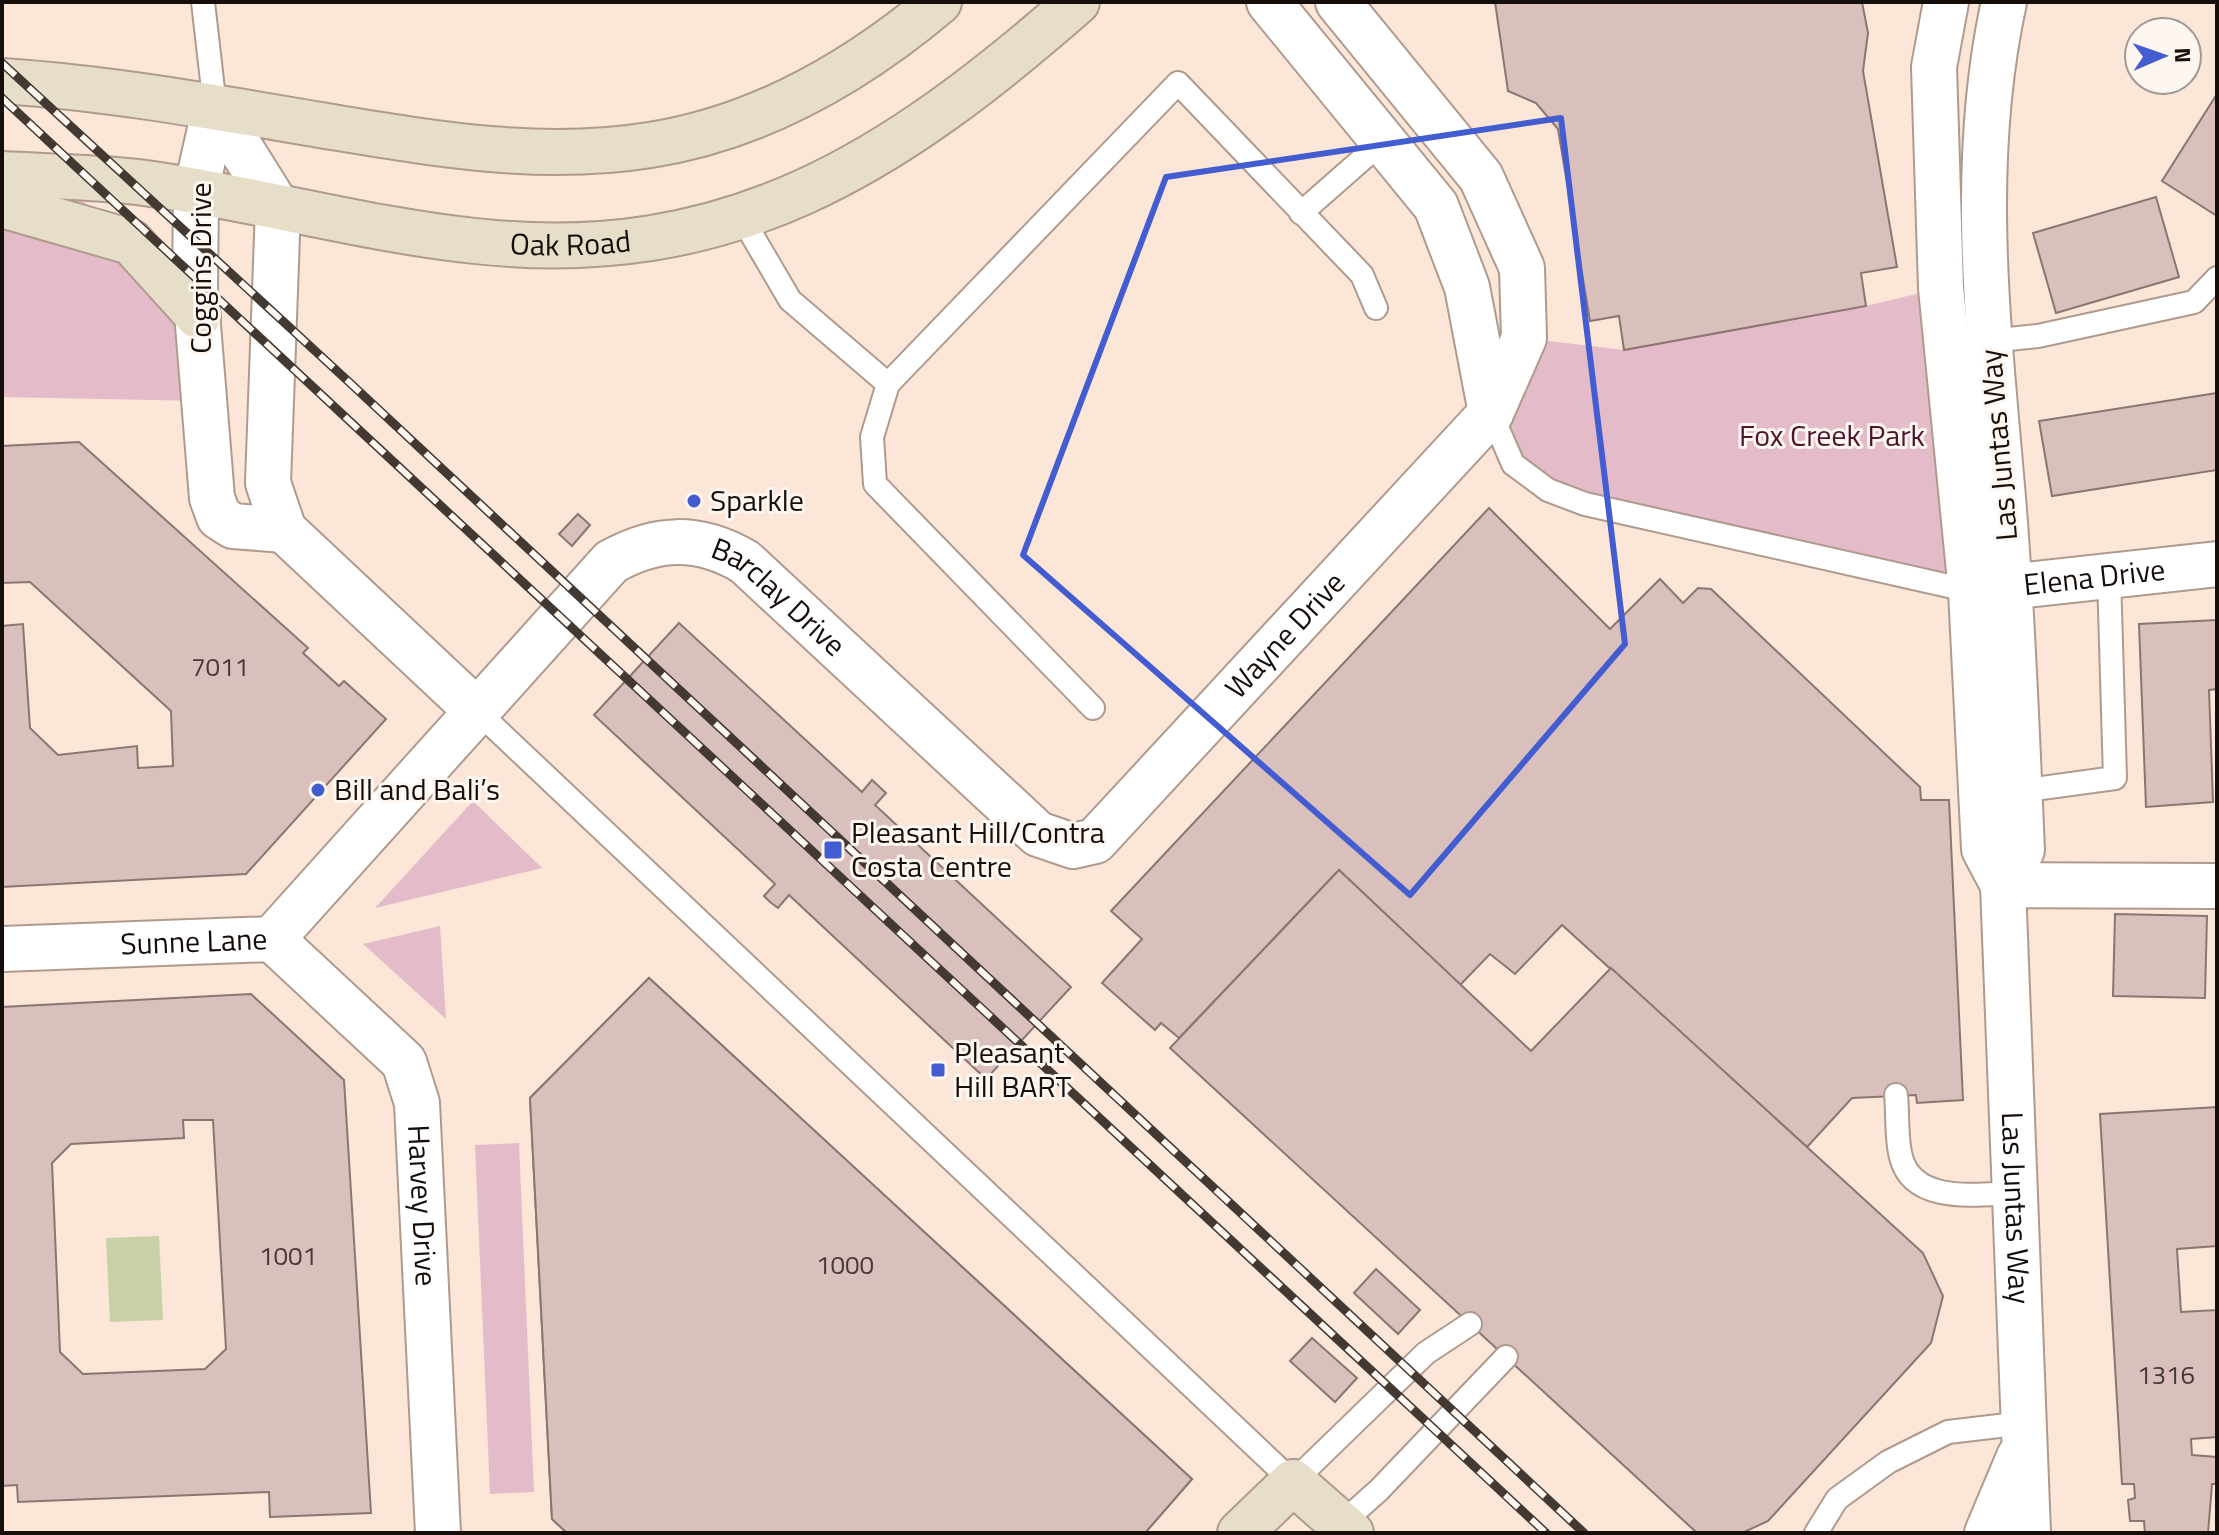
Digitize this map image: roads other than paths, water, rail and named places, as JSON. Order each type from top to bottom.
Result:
[{"type":"main road","points":[[2,79],[97,89],[510,152],[559,154],[652,145],[743,121],[788,102],[873,54],[939,2]]},
{"type":"main road","name":"Oak Road","points":[[2,174],[110,180],[196,191],[427,234],[522,245],[615,243],[662,237],[742,218],[799,197],[883,152],[962,97],[1077,2]]},
{"type":"main road","points":[[2,205],[131,242],[198,316]]},
{"type":"main road","points":[[1240,1533],[1293,1482],[1341,1530]]},
{"type":"street","points":[[1269,2],[1436,206],[1467,287],[1491,413]]},
{"type":"street","name":"Wayne Drive","points":[[1073,846],[1095,841],[1117,821],[1491,413],[1524,338],[1522,268],[1481,177],[1338,2]]},
{"type":"street","name":"Las Juntas Way","points":[[1946,2],[1934,67],[1941,288],[1991,589],[2020,791],[2022,850],[2003,885]]},
{"type":"street","name":"Las Juntas Way","points":[[2004,2],[1989,92],[1982,197],[1990,341],[1991,589],[1984,849],[2003,885],[2028,1533]]},
{"type":"street","name":"Coggins Drive","points":[[215,107],[196,191],[195,288],[212,498],[219,517],[233,526],[284,530]]},
{"type":"street","name":"Coggins Drive","points":[[215,107],[278,208]]},
{"type":"street","points":[[278,208],[268,483],[284,530],[477,711]]},
{"type":"street","name":"Barclay Drive","points":[[477,711],[611,562],[635,548],[663,541],[702,542],[745,562],[1038,834],[1073,846]]},
{"type":"street","name":"Elena Drive","points":[[1991,589],[2217,564]]},
{"type":"street","name":"Sunne Lane","points":[[2,949],[272,939],[477,711]]},
{"type":"street","points":[[2003,885],[2217,886]]},
{"type":"street","name":"Harvey Drive","points":[[272,939],[404,1062],[417,1103],[438,1533]]},
{"type":"street","points":[[1987,1533],[2025,1433]]},
{"type":"lane","points":[[203,2],[215,107]]},
{"type":"lane","points":[[1093,708],[875,484],[872,437],[888,384],[1178,83],[1362,275],[1376,308]]},
{"type":"lane","points":[[1301,213],[1383,141]]},
{"type":"lane","points":[[742,218],[790,300],[888,384]]},
{"type":"lane","points":[[1990,341],[2061,331],[2194,302],[2217,278]]},
{"type":"lane","points":[[1491,413],[1513,464],[1548,490],[1585,504],[1991,589]]},
{"type":"lane","points":[[2020,791],[2115,778],[2109,576]]},
{"type":"lane","points":[[477,711],[1293,1482],[1426,1353],[1470,1324]]},
{"type":"lane","points":[[1896,1095],[1901,1158],[1910,1177],[1931,1191],[2015,1193]]},
{"type":"lane","points":[[1341,1530],[1506,1357]]},
{"type":"lane","points":[[1816,1533],[1837,1499],[1888,1462],[1948,1432],[2025,1433]]},
{"type":"railway","points":[[2,63],[349,382],[1584,1533]]},
{"type":"railway","points":[[2,98],[1546,1533]]},
{"type":"place","name":"Sparkle","points":[[694,501]]},
{"type":"place","name":"Bill and Bali’s","points":[[318,790]]},
{"type":"place","name":"Pleasant Hill/Contra Costa Centre","points":[[833,850]]},
{"type":"place","name":"Pleasant Hill BART","points":[[938,1070]]},
{"type":"park label","name":"Fox Creek Park","points":[[1832,436]]}]
